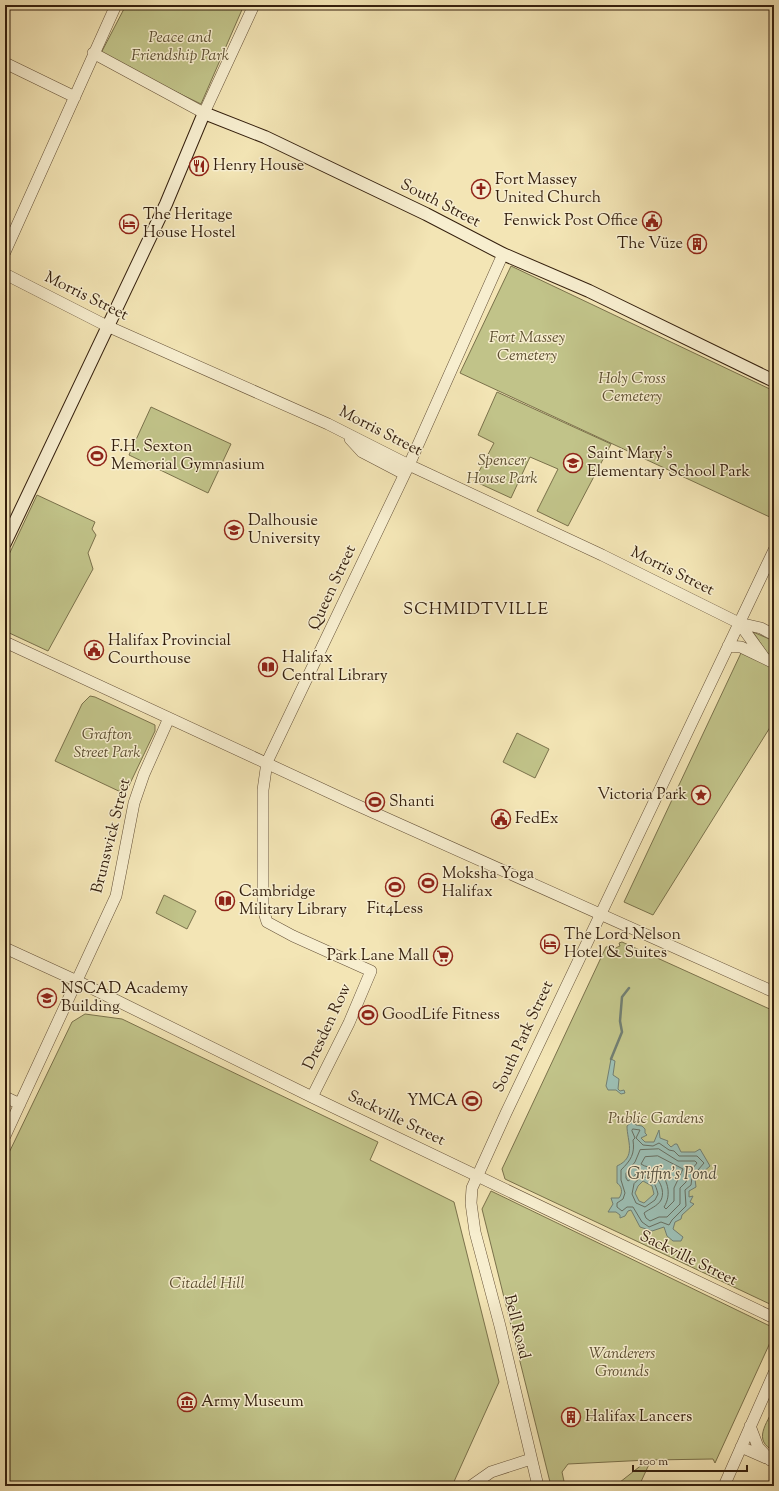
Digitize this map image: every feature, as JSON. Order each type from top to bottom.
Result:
[{"type":"main road","name":"South Street","points":[[204,113],[265,137],[426,214],[503,254],[589,291],[774,382]]},
{"type":"main road","points":[[5,543],[166,204],[204,113]]},
{"type":"street","points":[[5,252],[72,96],[83,63],[93,53],[116,5]]},
{"type":"street","points":[[204,113],[254,5]]},
{"type":"street","name":"South Street","points":[[93,53],[204,113]]},
{"type":"street","points":[[5,63],[72,96]]},
{"type":"street","name":"Queen Street","points":[[371,971],[293,936],[267,922],[263,909],[264,790],[267,762],[406,469],[503,254]]},
{"type":"street","name":"Morris Street","points":[[5,274],[108,326],[328,424],[406,469],[602,555],[739,623]]},
{"type":"street","name":"South Park Street","points":[[477,1176],[774,550]]},
{"type":"street","points":[[739,623],[761,628],[774,634]]},
{"type":"street","points":[[739,623],[769,660]]},
{"type":"street","points":[[5,642],[169,718],[774,992]]},
{"type":"street","points":[[728,646],[741,648],[769,660]]},
{"type":"street","name":"Brunswick Street","points":[[5,1136],[116,896],[134,803],[144,774],[169,718]]},
{"type":"street","name":"Sackville Street","points":[[5,948],[77,981],[312,1097],[774,1318]]},
{"type":"street","name":"Dresden Row","points":[[312,1097],[349,1023],[371,971]]},
{"type":"street","points":[[5,1097],[20,1104]]},
{"type":"street","name":"Bell Road","points":[[477,1176],[472,1188],[471,1203],[475,1232],[500,1326],[538,1486]]},
{"type":"street","points":[[724,1486],[774,1373]]},
{"type":"street","points":[[750,1426],[758,1447],[772,1461]]},
{"type":"street","points":[[741,1447],[772,1461]]},
{"type":"street","points":[[471,1486],[490,1472],[532,1459]]},
{"type":"green space","name":"Peace and Friendship Park","points":[[126,5],[244,5],[201,104],[100,55]]},
{"type":"green space","name":"Holy Cross Cemetery","points":[[511,266],[774,391],[774,519],[460,373]]},
{"type":"green space","name":"Saint Mary's Elementary School Park","points":[[497,392],[611,444],[568,526],[537,511],[558,469],[530,457],[511,498],[474,481],[494,443],[478,435]]},
{"type":"green space","points":[[151,407],[231,444],[208,493],[129,455]]},
{"type":"green space","points":[[37,495],[95,522],[92,529],[96,535],[88,553],[93,569],[48,651],[5,631],[5,563]]},
{"type":"green space","points":[[753,632],[774,641],[774,657],[768,654]]},
{"type":"green space","name":"Victoria Park","points":[[741,653],[774,668],[774,721],[653,915],[624,902]]},
{"type":"green space","name":"Grafton Street Park","points":[[90,696],[155,725],[155,731],[125,794],[55,761],[82,704]]},
{"type":"green space","points":[[517,733],[549,749],[535,778],[503,762]]},
{"type":"green space","points":[[164,895],[196,911],[187,929],[156,913]]},
{"type":"green space","name":"Public Gardens","points":[[622,942],[774,1011],[774,1306],[505,1179],[502,1169],[606,947],[610,946],[611,950],[620,946],[619,943]]},
{"type":"green space","name":"Citadel Hill","points":[[85,1014],[122,1019],[378,1142],[370,1160],[454,1202],[499,1382],[452,1486],[5,1486],[5,1161],[72,1022]]},
{"type":"green space","name":"Wanderers Grounds","points":[[491,1191],[774,1328],[774,1334],[715,1463],[713,1459],[651,1460],[639,1486],[615,1486],[648,1460],[568,1464],[562,1472],[565,1486],[551,1486],[482,1209]]},
{"type":"green space","points":[[774,1407],[774,1451],[767,1447],[762,1437],[765,1425]]},
{"type":"water","points":[[611,1059],[615,1061],[613,1075],[619,1079],[618,1089],[620,1091],[624,1090],[625,1093],[621,1094],[616,1090],[608,1090],[606,1086]]},
{"type":"water","name":"Griffin's Pond","points":[[634,1120],[636,1125],[642,1126],[647,1135],[641,1138],[645,1142],[654,1142],[659,1130],[660,1138],[668,1141],[667,1143],[671,1147],[677,1144],[681,1152],[695,1152],[700,1149],[710,1166],[695,1179],[696,1187],[689,1191],[689,1197],[693,1196],[690,1202],[694,1204],[682,1215],[681,1219],[675,1222],[673,1229],[683,1237],[681,1241],[673,1241],[667,1236],[664,1227],[652,1231],[640,1227],[631,1210],[628,1211],[625,1216],[620,1218],[620,1215],[616,1212],[608,1212],[613,1204],[611,1198],[619,1198],[621,1194],[621,1188],[617,1183],[617,1166],[627,1158],[629,1153],[630,1148],[627,1126]],"holes":[[[643,1181],[652,1186],[654,1194],[644,1203],[639,1201],[635,1193],[638,1186]]]},
{"type":"waterway","points":[[611,1059],[622,1032],[620,1021],[622,997],[629,988]]},
{"type":"place","name":"Henry House","points":[[199,166]]},
{"type":"place","name":"Fort Massey United Church","points":[[481,189]]},
{"type":"place","name":"Fenwick Post Office","points":[[652,221]]},
{"type":"place","name":"The Heritage House Hostel","points":[[129,224]]},
{"type":"place","name":"The Vüze","points":[[697,244]]},
{"type":"place","name":"F.H. Sexton Memorial Gymnasium","points":[[97,456]]},
{"type":"place","name":"Saint Mary's Elementary School Park","points":[[573,463]]},
{"type":"place","name":"Dalhousie University","points":[[234,530]]},
{"type":"place","name":"Halifax Provincial Courthouse","points":[[94,650]]},
{"type":"place","name":"Halifax Central Library","points":[[268,667]]},
{"type":"place","name":"Victoria Park","points":[[701,795]]},
{"type":"place","name":"Shanti","points":[[375,802]]},
{"type":"place","name":"FedEx","points":[[501,819]]},
{"type":"place","name":"Moksha Yoga Halifax","points":[[428,883]]},
{"type":"place","name":"Fit4Less","points":[[395,887]]},
{"type":"place","name":"Cambridge Military Library","points":[[225,901]]},
{"type":"place","name":"The Lord Nelson Hotel & Suites","points":[[550,944]]},
{"type":"place","name":"Park Lane Mall","points":[[443,956]]},
{"type":"place","name":"NSCAD Academy Building","points":[[47,998]]},
{"type":"place","name":"GoodLife Fitness","points":[[368,1015]]},
{"type":"place","name":"YMCA","points":[[472,1101]]},
{"type":"place","name":"Army Museum","points":[[187,1402]]},
{"type":"place","name":"Halifax Lancers","points":[[571,1417]]},
{"type":"district","name":"SCHMIDTVILLE","points":[[476,610]]},
{"type":"park label","name":"Fort Massey Cemetery","points":[[527,347]]},
{"type":"park label","name":"Spencer House Park","points":[[502,470]]}]
